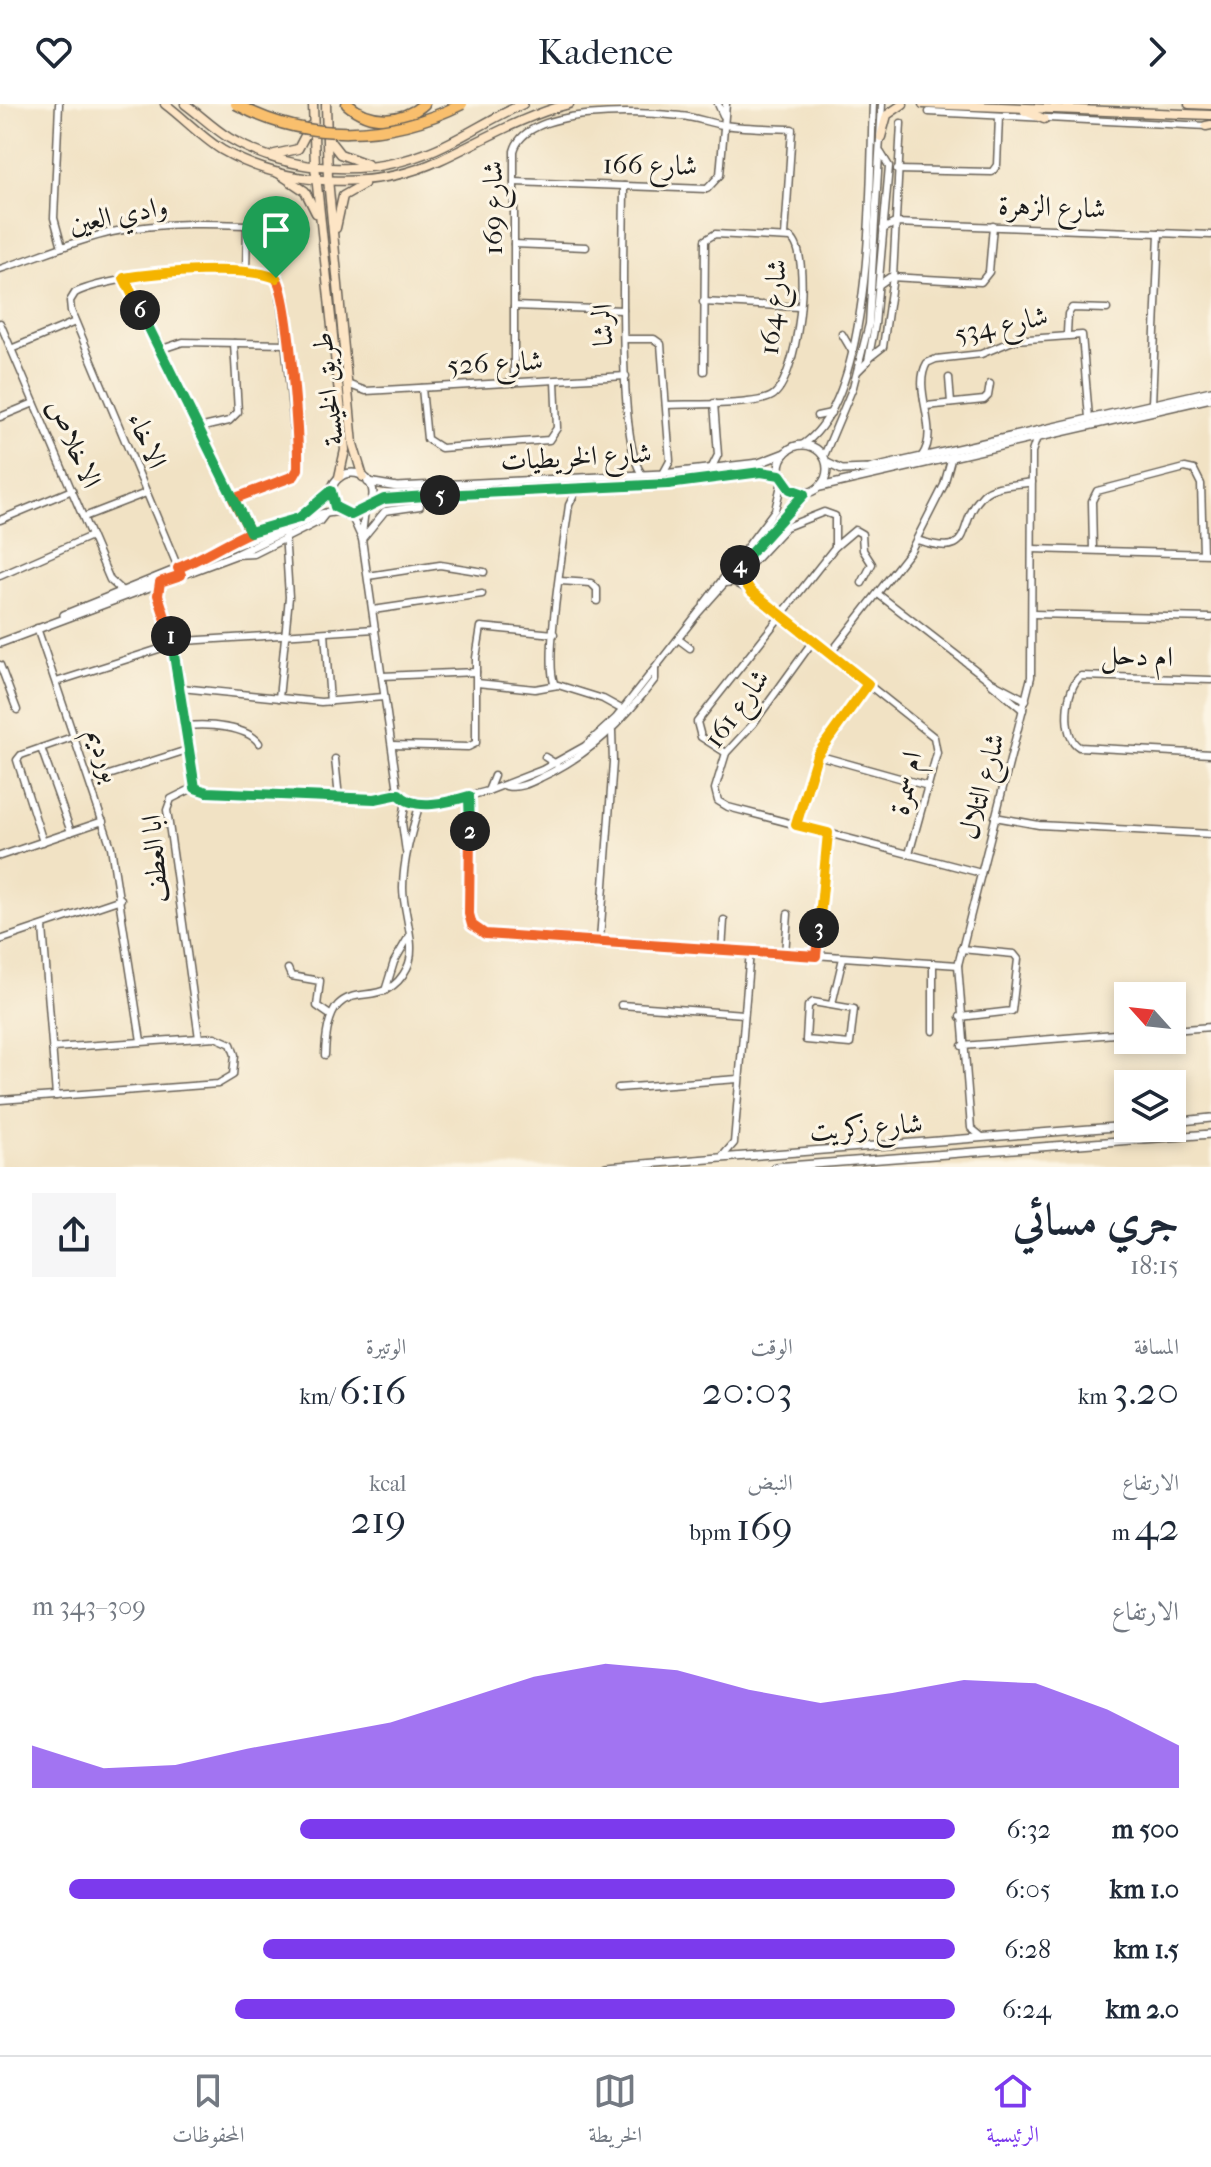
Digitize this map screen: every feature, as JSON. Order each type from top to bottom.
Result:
[{"type":"highway","points":[[236,104],[283,124],[350,133],[406,125],[462,104]]},
{"type":"highway","points":[[347,104],[363,114],[384,119],[407,115],[424,104]]},
{"type":"main road","points":[[165,104],[222,149],[270,169],[308,194],[322,229]]},
{"type":"main road","points":[[185,104],[228,137],[263,153],[328,168],[375,167],[435,150],[523,104]]},
{"type":"main road","name":"طريق الخيسة","points":[[326,104],[328,179],[353,444],[366,479]]},
{"type":"main road","points":[[334,233],[343,196],[351,189],[373,180],[423,168],[520,121],[569,104]]},
{"type":"main road","points":[[881,137],[887,115],[903,104]]},
{"type":"main road","points":[[923,104],[1211,115]]},
{"type":"main road","points":[[1189,104],[1211,105]]},
{"type":"main road","points":[[1021,108],[1044,119]]},
{"type":"main road","points":[[263,153],[284,154],[298,149],[306,138],[314,109]]},
{"type":"main road","name":"طريق الخيسة","points":[[314,109],[316,178],[345,450],[339,477]]},
{"type":"main road","points":[[327,136],[340,154],[375,167]]},
{"type":"main road","points":[[270,169],[316,178],[373,180]]},
{"type":"street","points":[[59,104],[54,218],[62,247]]},
{"type":"street","name":"شارع 166","points":[[718,104],[723,115]]},
{"type":"street","name":"شارع 166","points":[[514,182],[711,187],[720,175],[726,104]]},
{"type":"street","points":[[698,613],[718,580],[775,510],[785,453],[802,445],[821,429],[831,413],[853,352],[863,288],[873,104]]},
{"type":"street","points":[[820,487],[827,476],[826,460],[858,371],[871,307],[882,104]]},
{"type":"street","points":[[929,112],[1209,126]]},
{"type":"street","name":"شارع 169","points":[[514,383],[515,147],[523,135],[573,117],[619,113],[683,116],[722,125]]},
{"type":"street","points":[[880,153],[898,170],[989,174],[997,165],[999,117]]},
{"type":"street","points":[[869,358],[878,354],[884,343],[892,277],[901,123]]},
{"type":"street","points":[[722,125],[792,129],[785,236]]},
{"type":"street","points":[[858,371],[869,358],[880,284],[889,164]]},
{"type":"street","points":[[888,176],[898,170]]},
{"type":"street","name":"الرشا","points":[[624,186],[623,310],[633,462]]},
{"type":"street","points":[[884,215],[894,223]]},
{"type":"street","points":[[883,229],[894,223]]},
{"type":"street","name":"شارع الزهرة","points":[[894,223],[1211,235]]},
{"type":"street","points":[[246,273],[247,225]]},
{"type":"street","name":"وادي العين","points":[[0,269],[62,247],[150,226],[303,227]]},
{"type":"street","points":[[881,269],[892,277],[981,282],[989,272],[993,226]]},
{"type":"street","points":[[1152,404],[1159,233]]},
{"type":"street","name":"شارع 164","points":[[666,405],[762,400],[779,390],[796,344],[800,250],[794,239],[785,236],[709,236],[702,246],[704,371]]},
{"type":"street","points":[[514,244],[586,247]]},
{"type":"street","points":[[11,349],[75,322],[69,305],[75,293],[124,278],[171,272],[273,276],[279,281],[288,344],[298,469],[294,476],[233,499]]},
{"type":"street","points":[[880,284],[892,277]]},
{"type":"street","points":[[124,278],[250,532]]},
{"type":"street","points":[[703,302],[799,307]]},
{"type":"street","points":[[514,306],[623,310]]},
{"type":"street","points":[[1067,333],[1068,314],[1072,308],[1107,309]]},
{"type":"street","name":"الاخاء","points":[[75,322],[179,572]]},
{"type":"street","name":"الاخلاص","points":[[0,323],[110,580],[121,590]]},
{"type":"street","name":"شارع 534","points":[[929,444],[923,372],[929,361],[981,354],[1010,341],[1079,333],[1083,337],[1089,418]]},
{"type":"street","points":[[842,334],[853,352]]},
{"type":"street","points":[[624,339],[660,342],[670,461],[663,474]]},
{"type":"street","points":[[159,350],[183,342],[288,344]]},
{"type":"street","points":[[199,428],[233,419],[238,412],[234,343]]},
{"type":"street","name":"شارع 526","points":[[347,384],[366,391],[626,376]]},
{"type":"street","points":[[949,378],[951,403]]},
{"type":"street","points":[[422,388],[427,439],[441,448],[549,440],[557,428],[555,381]]},
{"type":"street","points":[[926,406],[986,399],[990,384]]},
{"type":"street","points":[[349,403],[366,391]]},
{"type":"street","points":[[505,785],[517,787],[560,769],[601,737],[698,613],[741,570],[773,527],[804,494],[936,456],[1211,391]]},
{"type":"street","points":[[802,445],[813,447],[842,470],[861,470],[922,456],[952,456],[1211,398]]},
{"type":"street","points":[[0,417],[34,403]]},
{"type":"street","points":[[711,469],[718,455],[714,403]]},
{"type":"street","points":[[817,416],[831,413]]},
{"type":"street","name":"شارع التلال","points":[[971,1128],[962,1046],[958,965],[1026,700],[1032,662],[1032,452],[1037,437]]},
{"type":"street","points":[[1022,440],[1032,452]]},
{"type":"street","points":[[922,456],[929,444],[946,474]]},
{"type":"street","name":"شارع الخريطيات","points":[[366,479],[392,487],[663,474],[765,462],[785,453]]},
{"type":"street","points":[[718,455],[728,467]]},
{"type":"street","points":[[830,654],[917,540],[952,456]]},
{"type":"street","points":[[670,461],[679,473]]},
{"type":"street","points":[[626,476],[633,462],[643,475]]},
{"type":"street","points":[[1093,550],[1093,498],[1099,489],[1185,468],[1194,470],[1200,481],[1203,553]]},
{"type":"street","name":"شارع الخريطيات","points":[[367,508],[388,498],[410,496],[668,484],[761,472],[781,478]]},
{"type":"street","points":[[202,559],[286,531],[331,491],[339,477],[349,473],[366,479],[372,493],[362,539]]},
{"type":"street","points":[[781,478],[793,491],[804,494]]},
{"type":"street","points":[[529,481],[530,491]]},
{"type":"street","points":[[917,540],[947,547],[962,539],[986,493],[1032,482]]},
{"type":"street","points":[[489,483],[489,493]]},
{"type":"street","points":[[468,484],[469,494]]},
{"type":"street","points":[[555,685],[550,672],[554,634],[569,505],[577,489]]},
{"type":"street","points":[[0,520],[72,490]]},
{"type":"street","points":[[559,490],[569,505]]},
{"type":"street","points":[[331,491],[332,501],[340,511]]},
{"type":"street","points":[[84,517],[146,493]]},
{"type":"street","points":[[362,539],[385,511],[415,506],[410,496]]},
{"type":"street","points":[[1,641],[148,583],[235,555],[327,512],[340,511],[351,515],[367,508]]},
{"type":"street","points":[[751,558],[794,522],[831,512],[836,520],[835,547]]},
{"type":"street","points":[[351,515],[362,539],[399,794],[406,801],[429,803],[454,800],[488,791],[556,764],[612,731],[655,679],[649,663]]},
{"type":"street","points":[[37,628],[121,590],[160,582],[217,547],[250,532],[275,523],[286,531]]},
{"type":"street","points":[[773,527],[779,533]]},
{"type":"street","points":[[279,698],[287,635],[286,531]]},
{"type":"street","points":[[726,753],[701,737],[697,722],[835,547],[852,531],[861,532],[863,550],[872,566],[862,583]]},
{"type":"street","points":[[0,576],[91,536]]},
{"type":"street","points":[[1032,549],[1211,554]]},
{"type":"street","points":[[368,576],[440,565],[484,572]]},
{"type":"street","name":"ام سمرة","points":[[741,570],[751,591]]},
{"type":"street","name":"الاخلاص","points":[[109,595],[110,580]]},
{"type":"street","points":[[560,581],[591,583],[597,589],[597,601]]},
{"type":"street","points":[[158,595],[160,582]]},
{"type":"street","name":"ام سمرة","points":[[725,583],[734,582],[751,591],[934,737],[937,753],[909,854],[981,873]]},
{"type":"street","points":[[148,583],[158,595]]},
{"type":"street","points":[[373,610],[482,594]]},
{"type":"street","points":[[878,594],[990,681],[1026,700]]},
{"type":"street","name":"ابا العطف","points":[[158,595],[173,643],[190,749],[193,786],[174,796],[167,810],[199,1038]]},
{"type":"street","points":[[1032,614],[1211,618]]},
{"type":"street","points":[[392,745],[472,746],[478,738],[476,672],[479,630],[483,626],[554,634]]},
{"type":"street","name":"بورديم","points":[[37,628],[103,821],[121,899],[141,1041]]},
{"type":"street","points":[[56,682],[173,643],[375,629]]},
{"type":"street","points":[[325,633],[330,702]]},
{"type":"street","points":[[678,639],[690,648]]},
{"type":"street","name":"شارع 161","points":[[813,641],[763,705],[753,724],[726,753],[715,789],[718,801],[728,807],[909,854]]},
{"type":"street","points":[[0,665],[17,710]]},
{"type":"street","points":[[382,676],[476,672]]},
{"type":"street","name":"ام دحل","points":[[1211,680],[1081,676],[1071,686],[1068,731],[1071,741],[1079,747],[1211,754]]},
{"type":"street","points":[[990,681],[1001,694],[1023,710]]},
{"type":"street","points":[[477,683],[535,689],[555,685],[603,699],[623,710]]},
{"type":"street","points":[[796,825],[817,755],[868,684]]},
{"type":"street","points":[[181,688],[330,702],[384,697]]},
{"type":"street","points":[[187,726],[246,733],[259,743]]},
{"type":"street","points":[[600,940],[612,731]]},
{"type":"street","points":[[43,842],[17,762],[19,756],[75,736]]},
{"type":"street","points":[[601,737],[612,743]]},
{"type":"street","points":[[41,748],[71,832]]},
{"type":"street","points":[[90,781],[190,749]]},
{"type":"street","points":[[817,755],[928,786]]},
{"type":"street","points":[[545,757],[556,764]]},
{"type":"street","points":[[335,759],[339,798]]},
{"type":"street","points":[[488,791],[494,776]]},
{"type":"street","points":[[193,786],[207,792],[339,798],[382,799],[399,794]]},
{"type":"street","points":[[451,790],[454,800]]},
{"type":"street","points":[[428,794],[429,803]]},
{"type":"street","points":[[469,796],[469,914],[475,928],[489,934],[958,965]]},
{"type":"street","points":[[406,801],[402,823],[407,856]]},
{"type":"street","points":[[325,1055],[330,1015],[347,996],[385,991],[407,967],[411,951],[403,890],[407,856],[420,803]]},
{"type":"street","points":[[995,817],[1031,824],[1211,834]]},
{"type":"street","points":[[2,853],[103,821]]},
{"type":"street","points":[[816,956],[828,833]]},
{"type":"street","points":[[0,940],[121,899]]},
{"type":"street","points":[[785,954],[788,914]]},
{"type":"street","points":[[722,950],[724,920]]},
{"type":"street","points":[[43,927],[56,1096]]},
{"type":"street","points":[[385,991],[394,962],[408,938]]},
{"type":"street","points":[[960,1017],[1012,1011],[1018,959],[1014,954],[961,949]]},
{"type":"street","points":[[721,1158],[734,1143],[750,951]]},
{"type":"street","points":[[832,1004],[843,958]]},
{"type":"street","points":[[933,963],[933,1031]]},
{"type":"street","points":[[288,969],[291,976],[320,981],[317,1006],[330,1015]]},
{"type":"street","points":[[809,1004],[832,1004],[855,1011],[852,1042],[847,1045],[807,1041],[809,1004]]},
{"type":"street","points":[[621,1005],[744,1014]]},
{"type":"street","points":[[1186,1029],[1211,1027]]},
{"type":"street","points":[[962,1046],[1114,1034]]},
{"type":"street","points":[[0,1100],[218,1084],[229,1079],[236,1064],[231,1044],[221,1038],[53,1048]]},
{"type":"street","points":[[618,1088],[738,1079]]},
{"type":"street","points":[[1186,1121],[1211,1118]]},
{"type":"street","name":"شارع زكريت","points":[[606,1167],[1114,1127]]},
{"type":"street","points":[[961,1141],[971,1128],[984,1139]]},
{"type":"street","name":"شارع زكريت","points":[[775,1167],[864,1163],[1211,1134]]},
{"type":"street","points":[[734,1143],[751,1156]]},
{"type":"street","points":[[846,1162],[855,1167]]},
{"type":"route","points":[[276,278],[246,273],[171,272],[124,278],[159,350],[199,428],[233,499],[250,532],[275,523],[287,524],[299,518],[323,501],[331,491],[335,507],[351,515],[358,514],[379,500],[393,497],[668,484],[761,472],[780,475],[790,489],[804,494],[789,507],[738,568],[751,591],[868,684],[817,755],[796,825],[828,833],[816,956],[485,934],[472,925],[469,918],[469,796],[449,801],[412,803],[399,794],[375,799],[207,792],[193,786],[195,779],[181,688],[158,589],[160,582],[181,575],[178,568],[202,559],[217,547],[250,532],[233,499],[294,476],[298,469],[286,324],[281,284],[276,278]]}]
